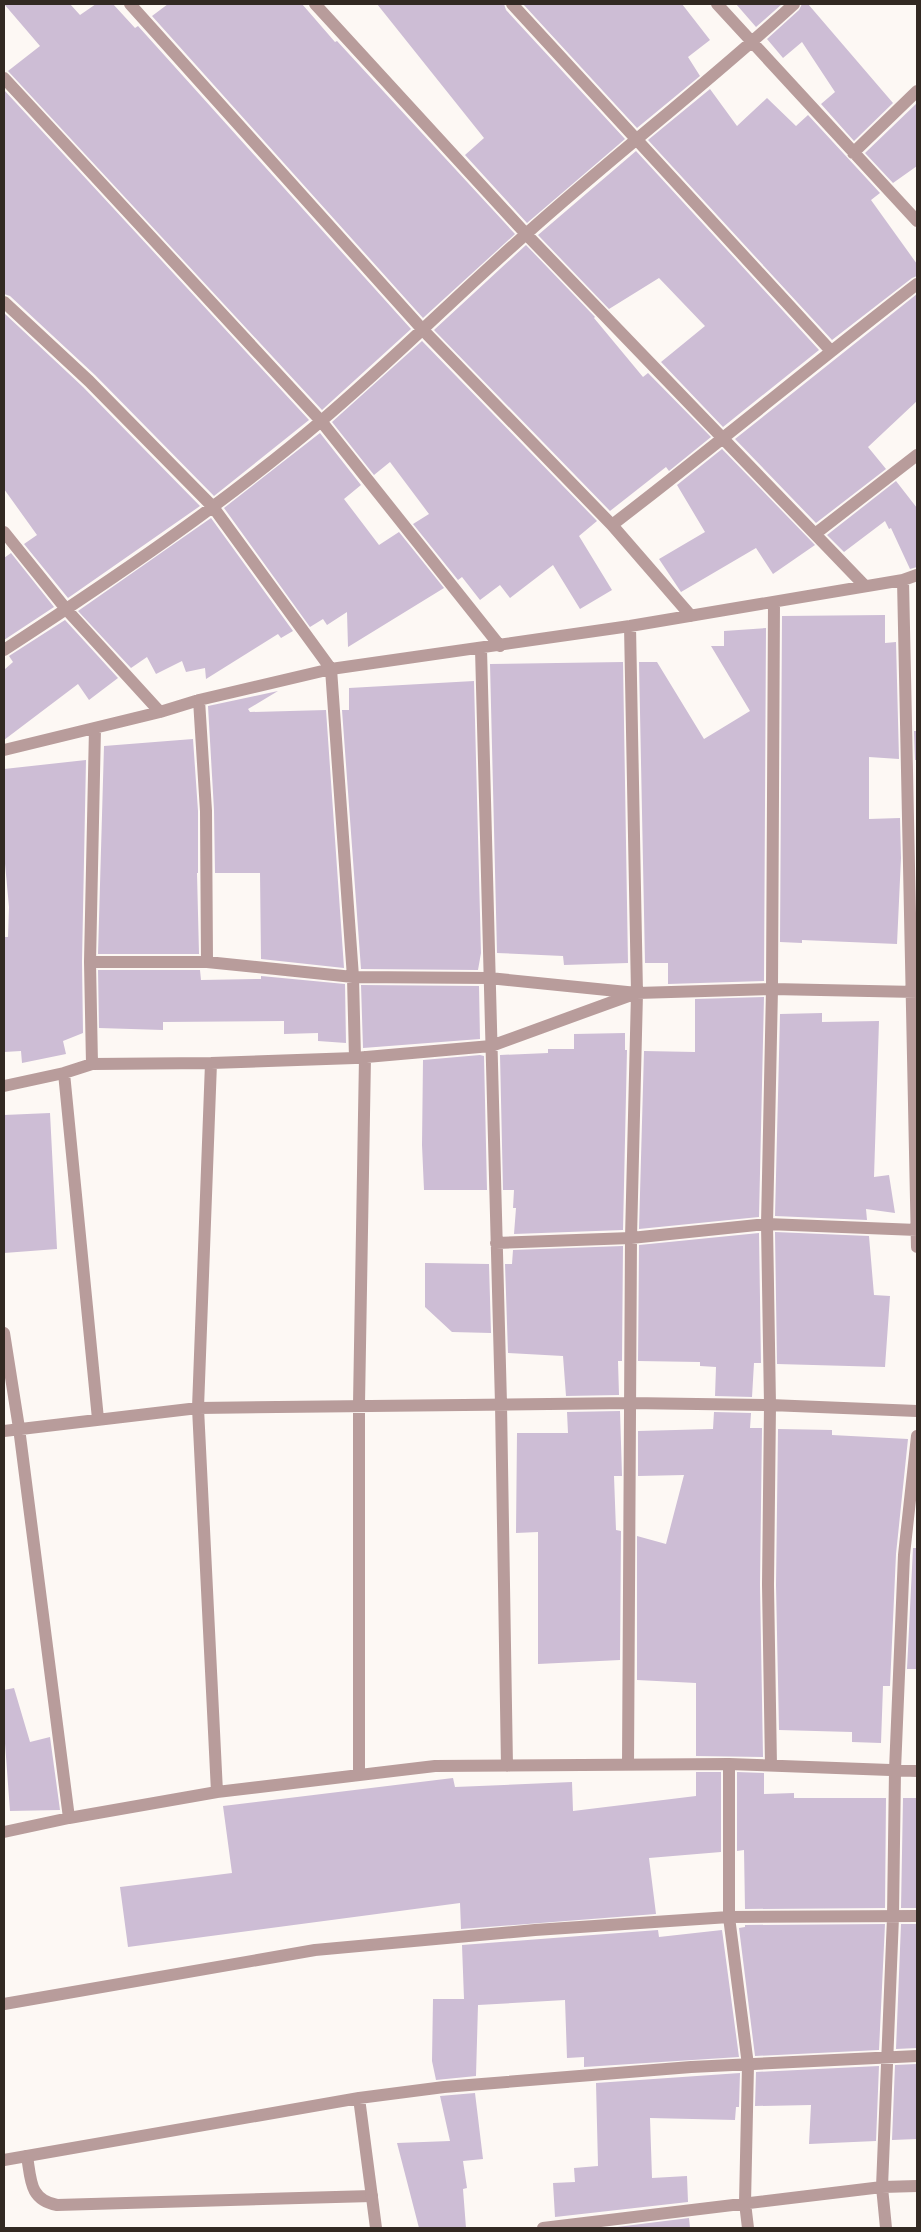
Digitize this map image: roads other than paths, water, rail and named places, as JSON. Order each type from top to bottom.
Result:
[{"type":"street","points":[[130,4],[422,329],[612,525],[691,616]]},
{"type":"street","points":[[315,4],[526,234],[865,586]]},
{"type":"street","points":[[512,4],[831,351]]},
{"type":"street","points":[[717,4],[917,221]]},
{"type":"street","points":[[4,650],[213,507],[321,422],[526,234],[794,4]]},
{"type":"street","points":[[4,78],[321,422],[500,646]]},
{"type":"street","points":[[853,153],[917,91]]},
{"type":"street","points":[[612,525],[917,284]]},
{"type":"street","points":[[4,302],[89,381],[213,507],[331,669],[360,1058],[359,1774]]},
{"type":"street","points":[[815,534],[917,455]]},
{"type":"street","points":[[4,532],[66,609],[160,712]]},
{"type":"street","points":[[4,750],[160,712],[199,700],[331,669],[481,649],[630,626],[903,580],[917,575]]},
{"type":"street","points":[[903,580],[913,787],[917,1247]]},
{"type":"street","points":[[771,1766],[768,1585],[770,1405],[767,1224],[772,989],[774,602]]},
{"type":"street","points":[[628,1765],[631,1238],[637,993],[630,626]]},
{"type":"street","points":[[481,649],[501,1404],[508,1766]]},
{"type":"street","points":[[199,700],[206,811],[207,962]]},
{"type":"street","points":[[92,1064],[90,962],[95,728]]},
{"type":"street","points":[[90,962],[207,962],[353,978],[489,978],[637,993],[772,989],[915,992]]},
{"type":"street","points":[[4,1086],[64,1073],[92,1064],[211,1063],[360,1058],[491,1046],[637,993]]},
{"type":"street","points":[[211,1063],[198,1408],[217,1792]]},
{"type":"street","points":[[64,1073],[98,1419]]},
{"type":"street","points":[[496,1243],[631,1238],[767,1224],[917,1230]]},
{"type":"street","points":[[4,1333],[19,1428],[69,1818]]},
{"type":"street","points":[[4,1431],[198,1408],[359,1404],[630,1403],[770,1405],[917,1411]]},
{"type":"street","points":[[886,2228],[882,2187],[893,1917],[895,1770],[904,1555],[917,1436]]},
{"type":"street","points":[[729,1764],[729,1917],[748,2065],[745,2203],[748,2228]]},
{"type":"street","points":[[4,1832],[69,1818],[217,1792],[435,1766],[729,1764],[917,1771]]},
{"type":"street","points":[[4,2004],[315,1950],[535,1930],[729,1917],[917,1916]]},
{"type":"street","points":[[4,2160],[359,2098],[444,2087],[691,2067],[917,2056]]},
{"type":"street","points":[[359,2098],[376,2228]]},
{"type":"street","points":[[27,2156],[32,2188],[38,2197],[47,2203],[57,2205],[372,2196]]},
{"type":"street","points":[[543,2228],[882,2187],[917,2186]]}]
